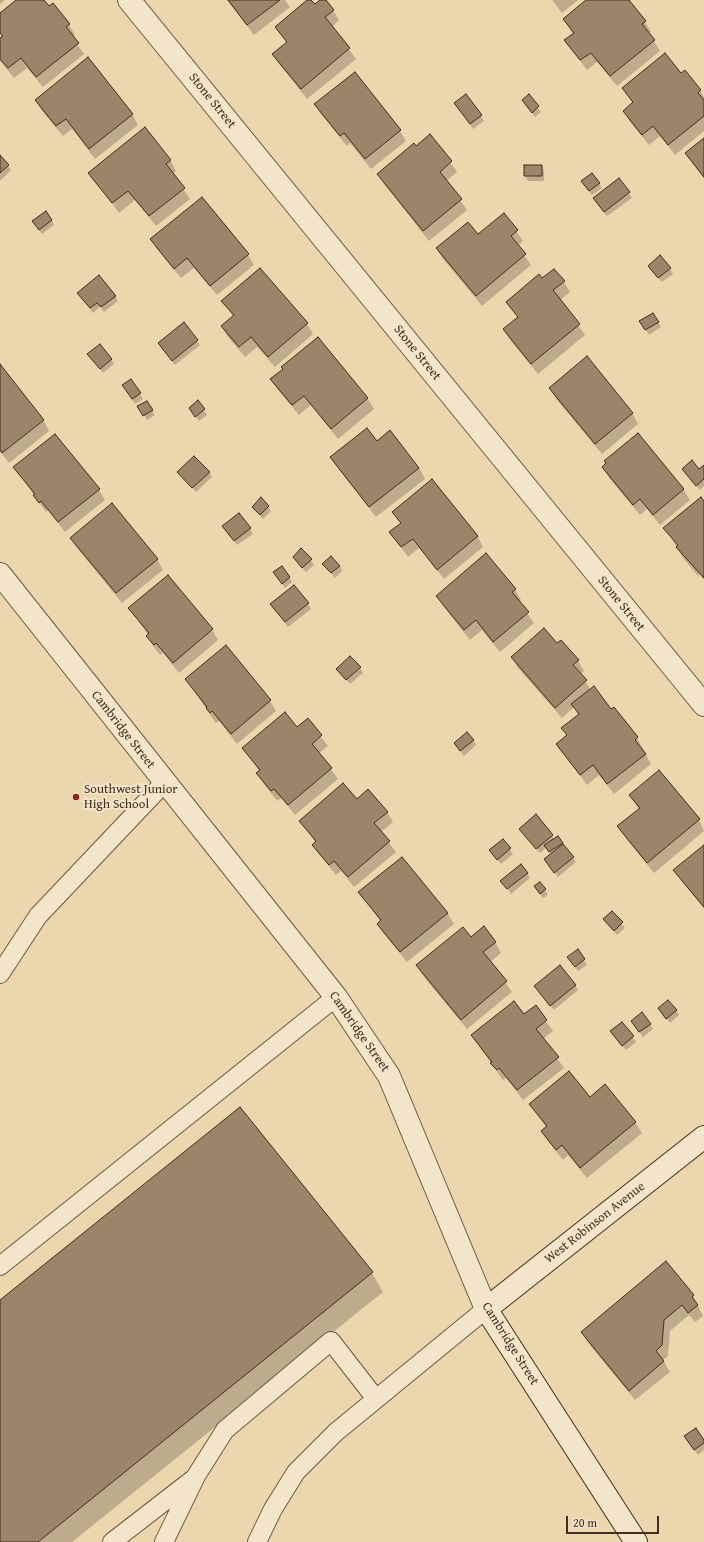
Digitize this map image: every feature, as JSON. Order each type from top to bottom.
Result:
[{"type":"street","name":"Stone Street","points":[[129,0],[704,705]]},
{"type":"street","name":"Cambridge Street","points":[[0,574],[336,997],[390,1076],[486,1309],[636,1542]]},
{"type":"street","name":"West Robinson Avenue","points":[[486,1309],[704,1137]]},
{"type":"lane","points":[[0,974],[38,916],[165,782]]},
{"type":"lane","points":[[0,1266],[336,997]]},
{"type":"lane","points":[[257,1542],[273,1509],[296,1472],[336,1432],[486,1309]]},
{"type":"lane","points":[[164,1542],[196,1476],[224,1430],[331,1340],[376,1399]]},
{"type":"lane","points":[[112,1542],[196,1476]]},
{"type":"building","points":[[16,0],[44,0],[49,6],[53,3],[70,24],[66,27],[79,43],[36,77],[21,58],[8,68],[0,59],[0,38],[3,36],[0,33],[0,13]]},
{"type":"building","points":[[228,0],[280,0],[247,25]]},
{"type":"building","points":[[307,0],[311,0],[315,4],[320,0],[326,0],[334,10],[325,17],[350,48],[301,89],[272,54],[287,42],[275,27]]},
{"type":"building","points":[[586,0],[629,0],[646,21],[642,24],[655,40],[610,76],[591,53],[580,60],[564,40],[574,33],[563,19]]},
{"type":"building","points":[[665,53],[681,73],[685,70],[701,90],[698,93],[704,100],[704,116],[668,145],[653,126],[642,135],[623,111],[633,102],[622,88]]},
{"type":"building","points":[[88,57],[133,114],[89,149],[66,119],[56,126],[35,100]]},
{"type":"building","points":[[355,72],[401,130],[365,159],[344,133],[340,136],[314,104]]},
{"type":"building","points":[[466,94],[482,115],[470,124],[454,103]]},
{"type":"building","points":[[529,94],[539,106],[532,113],[522,100]]},
{"type":"building","points":[[145,127],[171,160],[166,164],[185,188],[149,216],[128,191],[112,203],[88,173]]},
{"type":"building","points":[[430,134],[452,161],[440,172],[462,199],[423,231],[377,174],[414,143],[416,146]]},
{"type":"building","points":[[704,138],[704,177],[685,153]]},
{"type":"building","points":[[0,155],[9,165],[0,173]]},
{"type":"building","points":[[524,165],[542,165],[542,176],[524,176]]},
{"type":"building","points":[[592,173],[600,183],[589,191],[581,181]]},
{"type":"building","points":[[619,178],[630,192],[604,212],[593,198]]},
{"type":"building","points":[[202,197],[249,254],[210,286],[187,258],[174,269],[150,239]]},
{"type":"building","points":[[46,211],[52,220],[39,230],[32,221]]},
{"type":"building","points":[[504,213],[518,230],[511,236],[526,254],[476,296],[436,248],[468,222],[478,234]]},
{"type":"building","points":[[660,255],[671,268],[658,278],[648,266]]},
{"type":"building","points":[[260,268],[308,323],[268,357],[251,337],[239,347],[221,326],[234,315],[221,301]]},
{"type":"building","points":[[554,269],[565,281],[553,290],[580,324],[531,364],[503,329],[518,317],[506,302],[539,274],[542,278]]},
{"type":"building","points":[[99,275],[116,296],[101,307],[97,303],[90,308],[77,293]]},
{"type":"building","points":[[653,313],[659,322],[645,330],[639,321]]},
{"type":"building","points":[[184,322],[198,340],[172,361],[158,343]]},
{"type":"building","points":[[318,337],[368,398],[331,429],[304,396],[292,405],[270,379],[283,369],[281,367]]},
{"type":"building","points":[[100,344],[112,359],[100,369],[87,354]]},
{"type":"building","points":[[587,356],[633,413],[595,444],[549,388]]},
{"type":"building","points":[[0,364],[44,420],[2,453],[0,450]]},
{"type":"building","points":[[131,379],[141,393],[132,399],[122,385]]},
{"type":"building","points":[[198,400],[205,409],[195,417],[189,408]]},
{"type":"building","points":[[147,401],[153,410],[143,416],[137,406]]},
{"type":"building","points":[[367,428],[377,441],[390,430],[419,468],[369,507],[330,457]]},
{"type":"building","points":[[638,433],[684,489],[653,515],[640,499],[633,505],[602,467],[606,463],[604,461]]},
{"type":"building","points":[[55,434],[100,489],[58,522],[41,501],[39,503],[33,495],[35,494],[13,467]]},
{"type":"building","points":[[194,456],[210,472],[192,488],[177,472]]},
{"type":"building","points":[[692,460],[699,469],[704,465],[704,479],[696,486],[682,469]]},
{"type":"building","points":[[432,479],[478,536],[437,570],[413,539],[401,547],[389,532],[401,523],[392,512]]},
{"type":"building","points":[[261,497],[269,506],[260,515],[252,507]]},
{"type":"building","points":[[701,497],[704,501],[704,578],[676,547],[678,545],[663,528]]},
{"type":"building","points":[[112,503],[158,559],[116,593],[70,538]]},
{"type":"building","points":[[239,513],[251,528],[234,541],[222,526]]},
{"type":"building","points":[[301,548],[312,559],[302,568],[293,557]]},
{"type":"building","points":[[486,553],[516,589],[512,592],[529,612],[493,642],[476,620],[464,630],[436,596]]},
{"type":"building","points":[[331,556],[340,566],[331,573],[322,564]]},
{"type":"building","points":[[282,566],[290,577],[282,584],[273,572]]},
{"type":"building","points":[[168,575],[213,629],[173,663],[156,643],[154,645],[146,636],[149,633],[128,608]]},
{"type":"building","points":[[294,585],[309,603],[285,622],[270,604]]},
{"type":"building","points":[[544,628],[557,643],[561,640],[579,660],[573,665],[587,680],[555,708],[511,657]]},
{"type":"building","points":[[226,645],[271,700],[231,734],[212,711],[210,713],[185,679]]},
{"type":"building","points":[[350,656],[361,667],[346,680],[336,669]]},
{"type":"building","points":[[594,686],[611,709],[614,707],[638,737],[635,740],[646,754],[607,784],[593,765],[580,775],[556,744],[567,735],[561,728],[579,714],[571,704]]},
{"type":"building","points":[[285,712],[297,727],[308,718],[322,735],[312,744],[332,768],[288,805],[274,789],[271,791],[256,773],[260,770],[242,748]]},
{"type":"building","points":[[467,732],[474,740],[460,751],[454,743]]},
{"type":"building","points":[[659,770],[700,819],[647,863],[617,826],[640,808],[629,795]]},
{"type":"building","points":[[343,783],[357,799],[368,789],[388,812],[374,823],[390,841],[348,877],[334,861],[329,865],[312,845],[316,841],[299,821]]},
{"type":"building","points":[[536,814],[553,835],[536,849],[519,829]]},
{"type":"building","points":[[558,836],[563,843],[549,852],[544,845]]},
{"type":"building","points":[[503,839],[511,848],[497,860],[489,850]]},
{"type":"building","points":[[563,844],[574,857],[554,873],[544,859]]},
{"type":"building","points":[[704,845],[704,907],[673,870]]},
{"type":"building","points":[[402,857],[448,913],[400,952],[377,924],[381,920],[358,892]]},
{"type":"building","points":[[521,864],[528,873],[507,889],[500,881]]},
{"type":"building","points":[[540,882],[546,889],[540,894],[534,886]]},
{"type":"building","points":[[612,911],[623,922],[614,931],[603,919]]},
{"type":"building","points":[[484,926],[496,942],[483,952],[507,981],[461,1020],[416,965],[463,927],[471,937]]},
{"type":"building","points":[[578,949],[585,959],[575,967],[567,957]]},
{"type":"building","points":[[560,965],[576,985],[550,1006],[534,986]]},
{"type":"building","points":[[668,1000],[677,1010],[666,1019],[658,1008]]},
{"type":"building","points":[[514,1001],[524,1014],[536,1005],[547,1020],[536,1029],[559,1057],[517,1090],[499,1068],[497,1070],[490,1063],[492,1062],[471,1035]]},
{"type":"building","points":[[642,1012],[651,1024],[639,1032],[631,1021]]},
{"type":"building","points":[[622,1022],[634,1036],[622,1046],[610,1031]]},
{"type":"building","points":[[569,1071],[590,1097],[605,1084],[636,1122],[580,1168],[562,1145],[556,1150],[541,1131],[547,1126],[529,1104]]},
{"type":"building","points":[[240,1107],[373,1272],[38,1542],[0,1542],[0,1300]]},
{"type":"building","points":[[666,1261],[694,1295],[692,1297],[698,1305],[688,1313],[682,1305],[664,1320],[662,1345],[656,1351],[664,1361],[629,1391],[581,1332]]},
{"type":"building","points":[[696,1428],[704,1440],[704,1443],[694,1450],[684,1436]]},
{"type":"place","name":"Southwest Junior High School","points":[[76,797]]}]
